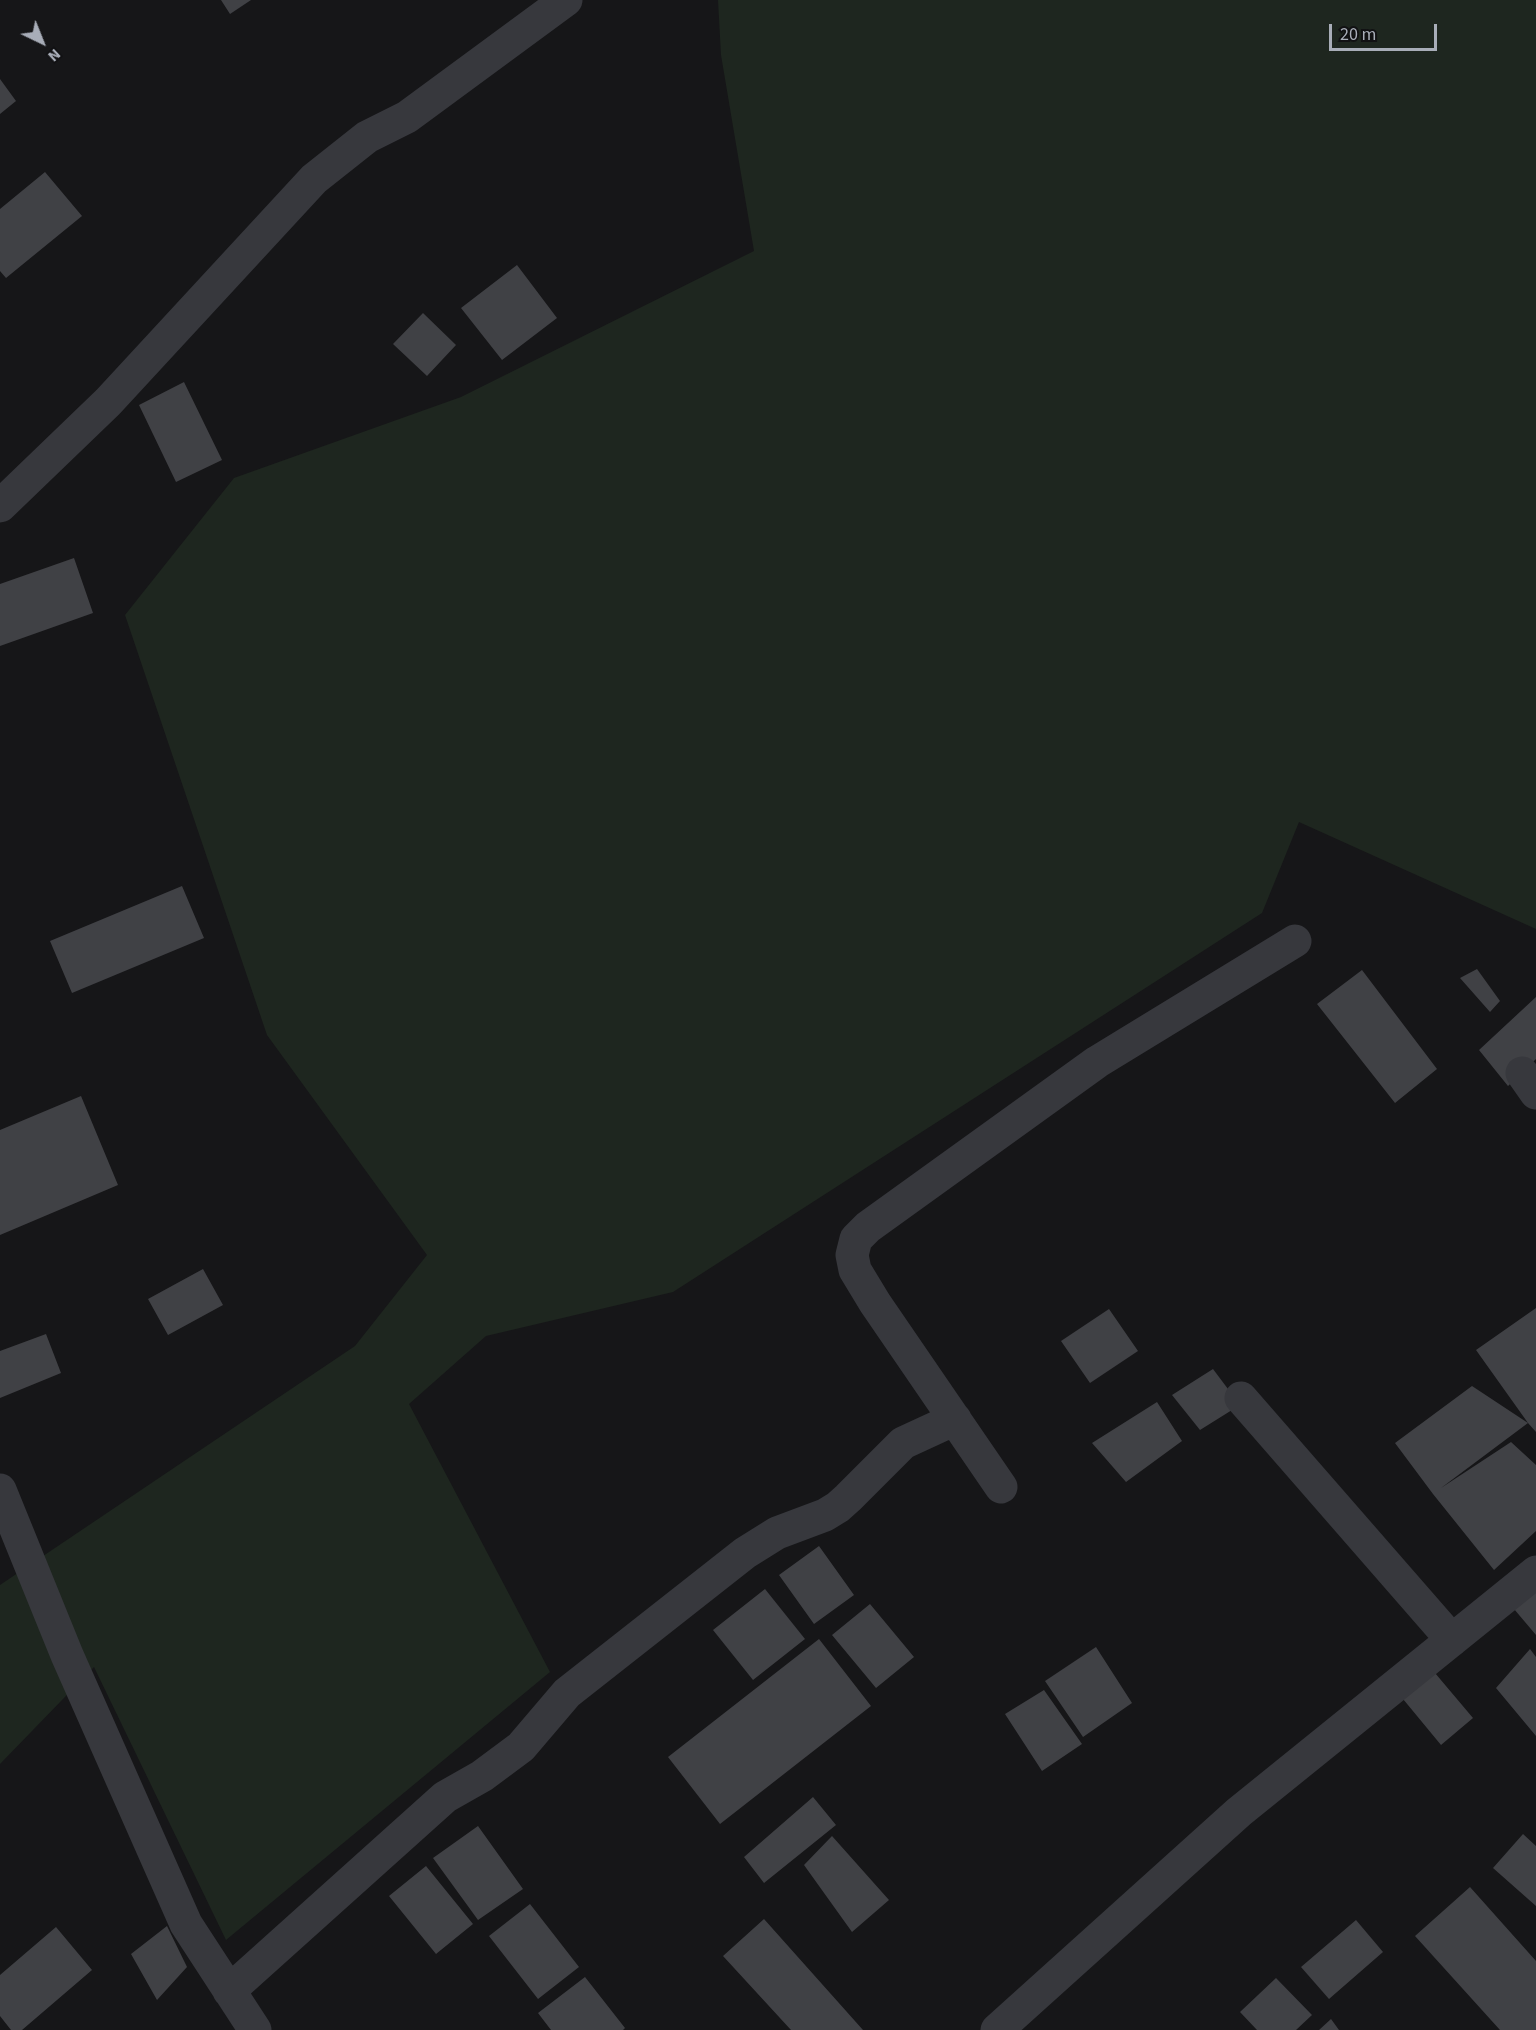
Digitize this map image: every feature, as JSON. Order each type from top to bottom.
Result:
[{"type":"street","points":[[0,506],[108,402],[314,179],[367,137],[407,117],[566,0]]},
{"type":"street","points":[[1001,1487],[875,1303],[855,1270],[852,1255],[856,1239],[868,1227],[1096,1062],[1295,940]]},
{"type":"street","points":[[1241,1398],[1452,1640]]},
{"type":"street","points":[[229,1991],[445,1797],[482,1776],[521,1747],[560,1700],[577,1686],[746,1553],[777,1533],[825,1515],[838,1507],[903,1443],[955,1419]]},
{"type":"street","points":[[0,1490],[67,1655],[186,1924],[255,2030]]},
{"type":"street","points":[[997,2030],[1239,1812],[1536,1572]]},
{"type":"shaded area","points":[[718,0],[1536,0],[1536,929],[1299,822],[1262,913],[673,1292],[486,1336],[409,1404],[550,1672],[226,1940],[94,1667],[0,1764],[0,1585],[355,1346],[427,1255],[267,1035],[125,615],[234,478],[461,397],[754,251],[721,55]]},
{"type":"building","points":[[221,0],[251,0],[230,14]]},
{"type":"building","points":[[0,79],[16,101],[0,114]]},
{"type":"building","points":[[45,172],[82,216],[6,278],[0,271],[0,209]]},
{"type":"building","points":[[517,265],[557,318],[502,360],[461,308]]},
{"type":"building","points":[[423,313],[456,345],[427,376],[393,344]]},
{"type":"building","points":[[184,382],[222,460],[176,482],[139,405]]},
{"type":"building","points":[[74,558],[93,613],[0,646],[0,584]]},
{"type":"building","points":[[182,886],[204,938],[72,993],[50,941]]},
{"type":"building","points":[[1477,969],[1500,1001],[1490,1012],[1460,978]]},
{"type":"building","points":[[1362,970],[1437,1069],[1395,1103],[1317,1004]]},
{"type":"building","points":[[1536,997],[1536,1059],[1508,1086],[1479,1050]]},
{"type":"building","points":[[81,1096],[118,1185],[0,1235],[0,1130]]},
{"type":"building","points":[[203,1269],[223,1305],[168,1335],[148,1299]]},
{"type":"building","points":[[1536,1308],[1536,1432],[1476,1350]]},
{"type":"building","points":[[1109,1309],[1138,1351],[1090,1383],[1061,1341]]},
{"type":"building","points":[[46,1334],[61,1373],[0,1398],[0,1351]]},
{"type":"building","points":[[1213,1369],[1240,1405],[1200,1430],[1172,1395]]},
{"type":"building","points":[[1472,1386],[1528,1423],[1441,1488],[1511,1442],[1536,1465],[1536,1531],[1494,1570],[1395,1443]]},
{"type":"building","points":[[1157,1402],[1182,1441],[1126,1482],[1092,1443]]},
{"type":"building","points":[[819,1546],[854,1595],[814,1624],[779,1575]]},
{"type":"building","points":[[765,1589],[805,1639],[753,1680],[713,1630]]},
{"type":"building","points":[[1536,1590],[1536,1635],[1514,1609]]},
{"type":"building","points":[[870,1604],[914,1657],[876,1688],[832,1635]]},
{"type":"building","points":[[819,1639],[871,1706],[720,1824],[668,1757]]},
{"type":"building","points":[[1096,1647],[1132,1703],[1083,1737],[1045,1681]]},
{"type":"building","points":[[1530,1649],[1536,1657],[1536,1736],[1496,1688]]},
{"type":"building","points":[[1435,1673],[1473,1718],[1441,1745],[1403,1699]]},
{"type":"building","points":[[1044,1690],[1082,1744],[1042,1771],[1005,1714]]},
{"type":"building","points":[[813,1797],[836,1825],[764,1883],[744,1857]]},
{"type":"building","points":[[478,1826],[523,1889],[478,1920],[433,1858]]},
{"type":"building","points":[[1523,1834],[1536,1846],[1536,1906],[1493,1868]]},
{"type":"building","points":[[832,1836],[889,1900],[852,1932],[804,1865]]},
{"type":"building","points":[[426,1866],[473,1924],[436,1954],[389,1896]]},
{"type":"building","points":[[1470,1887],[1536,1961],[1536,2030],[1500,2030],[1415,1936]]},
{"type":"building","points":[[530,1904],[579,1967],[538,1999],[489,1936]]},
{"type":"building","points":[[764,1919],[863,2030],[791,2030],[723,1956]]},
{"type":"building","points":[[1356,1920],[1383,1952],[1329,1999],[1301,1967]]},
{"type":"building","points":[[167,1926],[187,1967],[157,2000],[131,1954]]},
{"type":"building","points":[[56,1927],[92,1970],[22,2030],[11,2030],[0,2016],[0,1975]]},
{"type":"building","points":[[585,1977],[625,2028],[623,2030],[551,2030],[538,2013]]},
{"type":"building","points":[[1276,1978],[1312,2015],[1296,2030],[1257,2030],[1240,2012]]},
{"type":"building","points":[[1331,2019],[1339,2030],[1319,2030]]}]
